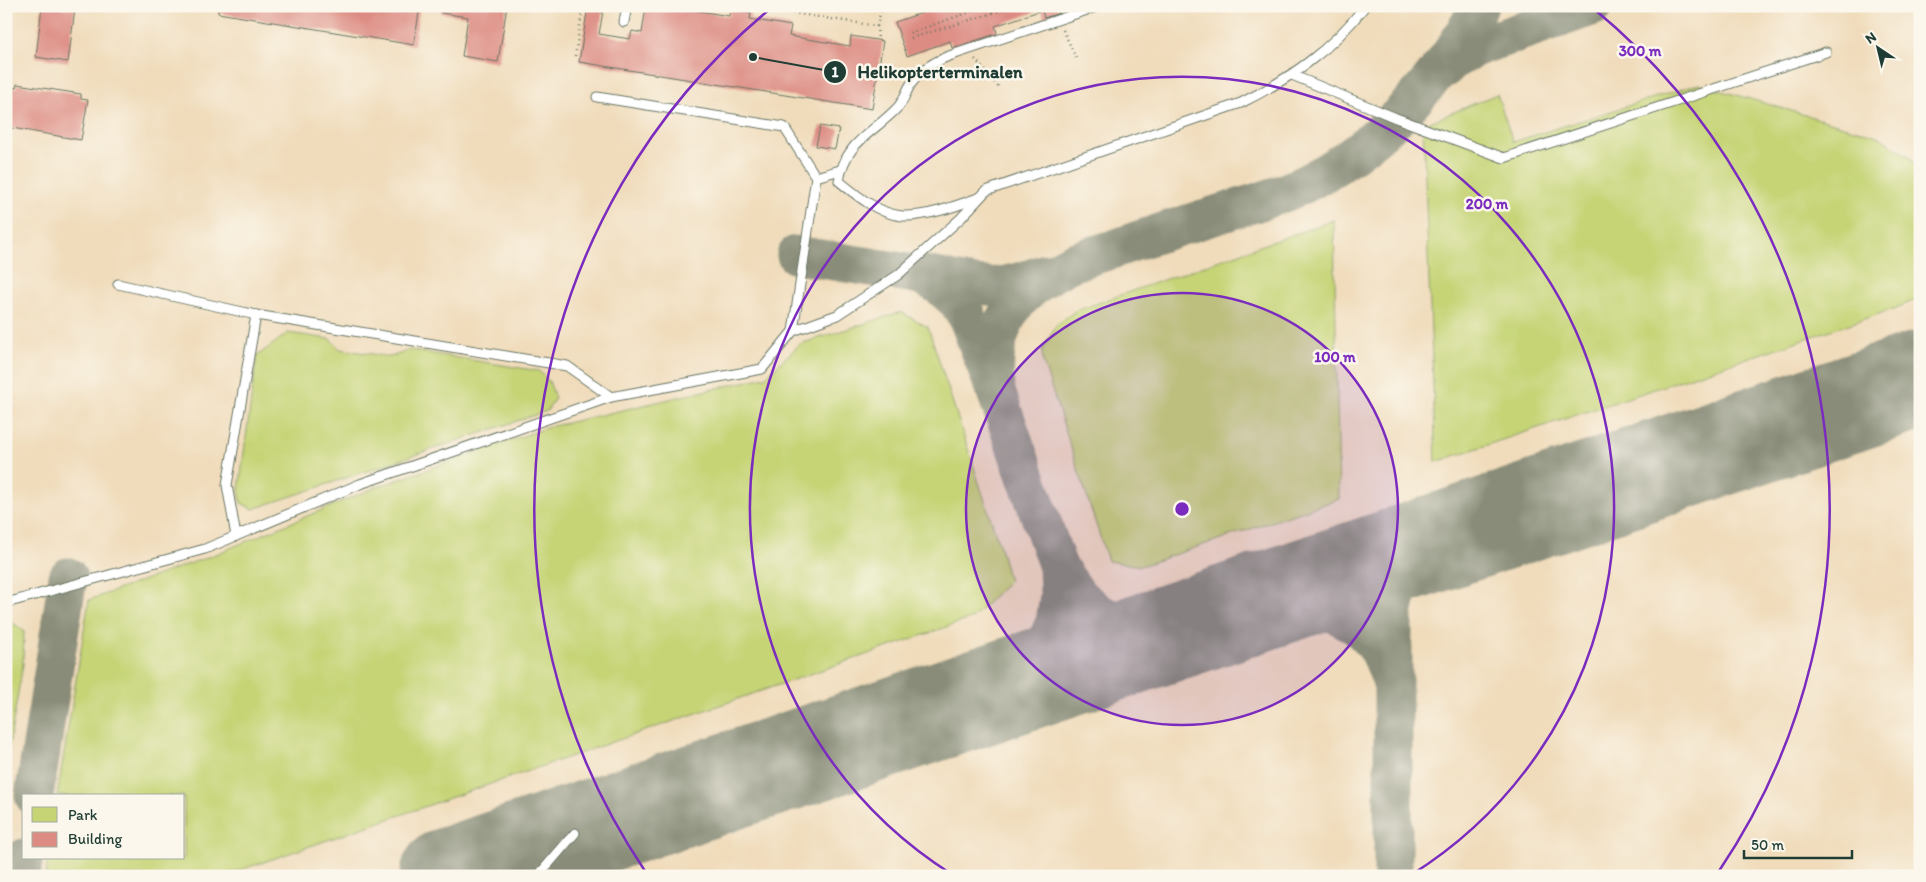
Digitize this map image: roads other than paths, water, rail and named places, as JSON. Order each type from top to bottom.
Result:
[{"type":"lane","points":[[624,22],[627,6]]},
{"type":"lane","points":[[980,198],[955,207],[901,216],[873,206],[838,181],[840,170],[860,139],[899,106],[912,82],[932,64],[952,55],[1099,6]]},
{"type":"lane","points":[[793,331],[837,315],[885,285],[915,260],[986,191],[1241,103],[1268,90],[1316,59],[1365,6]]},
{"type":"lane","points":[[1292,75],[1396,118],[1504,158],[1826,52]]},
{"type":"lane","points":[[6,603],[205,549],[360,484],[611,397],[762,369],[793,331],[816,177],[784,128],[597,97]]},
{"type":"lane","points":[[816,177],[840,170]]},
{"type":"lane","points":[[118,284],[256,315],[567,366],[611,397]]},
{"type":"lane","points":[[236,536],[227,485],[256,315]]},
{"type":"lane","points":[[538,876],[575,833]]},
{"type":"place","name":"Helikopterterminalen","points":[[753,57]]}]
